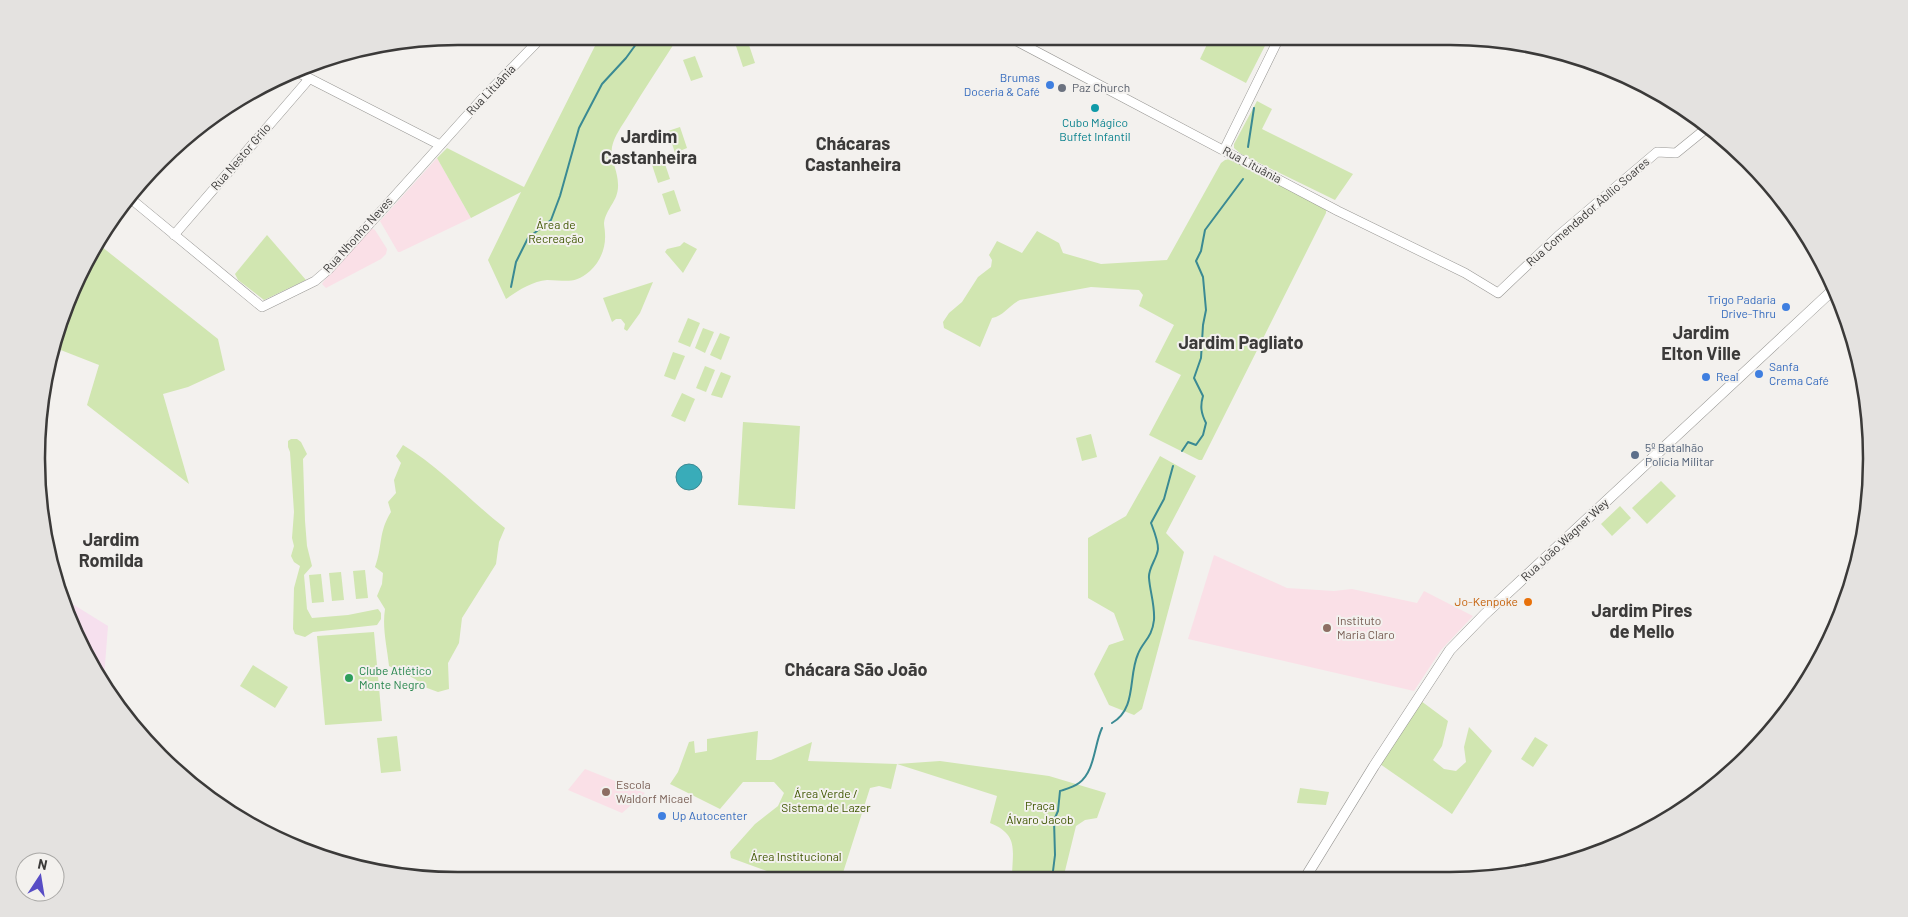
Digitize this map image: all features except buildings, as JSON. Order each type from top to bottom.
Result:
[{"type":"main road","name":"Rua João Wagner Wey","points":[[1309,872],[1374,766],[1450,650],[1484,615],[1829,294]]},
{"type":"street","name":"Rua Lituânia","points":[[440,144],[534,45]]},
{"type":"street","name":"Rua Lituânia","points":[[1024,45],[1338,210],[1465,274],[1498,293]]},
{"type":"street","points":[[1224,150],[1276,45]]},
{"type":"street","points":[[303,75],[440,144]]},
{"type":"street","name":"Rua Nestor Grilo","points":[[174,235],[310,79]]},
{"type":"street","name":"Rua Comendador Abílio Soares","points":[[1498,293],[1564,230],[1657,152],[1676,153],[1703,131]]},
{"type":"street","name":"Rua Nhonho Neves","points":[[174,235],[262,307],[315,281],[329,269],[440,144]]},
{"type":"street","points":[[134,202],[174,235]]},
{"type":"shaded area","points":[[437,158],[471,218],[398,252],[380,221]]},
{"type":"shaded area","points":[[371,228],[375,230],[387,249],[386,254],[381,259],[326,288],[322,284],[324,281]]},
{"type":"shaded area","name":"Instituto Maria Claro","points":[[1214,555],[1287,588],[1334,591],[1352,589],[1417,603],[1424,591],[1473,616],[1441,650],[1414,691],[1188,639]]},
{"type":"shaded area","points":[[71,603],[108,626],[104,672],[76,617]]},
{"type":"shaded area","name":"Escola Waldorf Micael","points":[[585,769],[645,793],[622,813],[568,790]]},
{"type":"green space","name":"Área de Recreação","points":[[595,45],[673,45],[616,135],[613,143],[612,156],[618,179],[618,190],[605,218],[604,244],[602,254],[597,263],[590,271],[574,280],[536,282],[506,299],[488,260],[521,192],[471,218],[437,158],[447,148],[524,187]]},
{"type":"green space","points":[[749,45],[755,63],[743,67],[736,46]]},
{"type":"green space","points":[[1207,45],[1265,45],[1246,83],[1200,59]]},
{"type":"green space","points":[[695,56],[703,77],[691,81],[683,60]]},
{"type":"green space","points":[[1257,101],[1272,109],[1262,129],[1353,174],[1335,200],[1241,154],[1234,148],[1234,144]]},
{"type":"green space","points":[[680,127],[687,148],[675,153],[668,131]]},
{"type":"green space","points":[[663,158],[670,179],[658,183],[651,162]]},
{"type":"green space","points":[[1230,159],[1326,209],[1326,213],[1202,460],[1149,435],[1181,375],[1155,362],[1174,325],[1139,306],[1143,295],[1139,290],[1091,287],[1020,300],[1000,315],[992,318],[980,347],[944,328],[943,322],[949,313],[962,302],[978,277],[991,267],[992,260],[989,255],[997,241],[1022,253],[1037,231],[1059,243],[1063,253],[1101,264],[1167,260],[1221,163]]},
{"type":"green space","points":[[674,190],[681,211],[669,215],[662,194]]},
{"type":"green space","points":[[267,235],[306,280],[264,300],[238,280],[235,274]]},
{"type":"green space","points":[[684,242],[697,249],[683,273],[665,252],[667,249],[680,246]]},
{"type":"green space","points":[[103,248],[218,339],[225,370],[188,387],[163,394],[189,484],[87,405],[99,365],[59,350],[76,300]]},
{"type":"green space","points":[[653,282],[640,313],[627,331],[624,329],[625,324],[621,319],[616,319],[612,322],[603,298]]},
{"type":"green space","points":[[688,318],[700,323],[690,347],[678,342]]},
{"type":"green space","points":[[703,328],[714,332],[705,353],[695,348]]},
{"type":"green space","points":[[720,333],[730,337],[721,360],[710,355]]},
{"type":"green space","points":[[673,352],[685,356],[675,380],[664,376]]},
{"type":"green space","points":[[705,366],[715,370],[706,392],[696,388]]},
{"type":"green space","points":[[721,372],[731,376],[722,398],[711,395]]},
{"type":"green space","points":[[682,393],[695,399],[685,422],[671,416]]},
{"type":"green space","points":[[743,422],[800,426],[795,509],[738,505]]},
{"type":"green space","points":[[1091,434],[1097,457],[1082,461],[1076,438]]},
{"type":"green space","points":[[297,439],[301,442],[307,454],[303,459],[305,521],[307,546],[312,566],[304,575],[307,609],[312,618],[348,615],[378,609],[381,613],[381,619],[377,625],[313,632],[305,637],[295,634],[293,629],[294,588],[300,566],[294,562],[291,556],[294,546],[292,538],[294,512],[288,441]]},
{"type":"green space","points":[[403,445],[443,474],[505,528],[499,542],[496,564],[462,618],[459,643],[448,663],[449,689],[438,692],[427,688],[415,679],[389,666],[384,630],[385,609],[377,596],[382,584],[383,573],[375,567],[384,526],[391,512],[388,502],[396,493],[394,480],[401,463],[396,456]]},
{"type":"green space","points":[[1160,456],[1196,476],[1166,533],[1184,552],[1142,709],[1134,715],[1109,705],[1094,674],[1109,645],[1124,640],[1114,613],[1088,598],[1088,538],[1126,516]]},
{"type":"green space","points":[[1661,481],[1676,496],[1647,524],[1632,508]]},
{"type":"green space","points":[[1620,506],[1631,518],[1612,536],[1601,524]]},
{"type":"green space","points":[[365,570],[368,598],[356,599],[353,571]]},
{"type":"green space","points":[[341,572],[344,600],[332,601],[329,573]]},
{"type":"green space","points":[[321,574],[324,602],[312,603],[309,575]]},
{"type":"green space","name":"Clube Atlético Monte Negro","points":[[374,632],[382,721],[325,725],[317,636]]},
{"type":"green space","points":[[253,665],[288,687],[275,708],[240,686]]},
{"type":"green space","points":[[1421,701],[1448,721],[1442,746],[1433,760],[1444,769],[1456,771],[1466,762],[1464,747],[1469,727],[1492,751],[1452,814],[1380,764]]},
{"type":"green space","points":[[758,731],[756,760],[771,760],[812,742],[808,761],[897,764],[891,789],[879,786],[870,788],[843,872],[770,872],[731,858],[730,852],[755,824],[778,806],[784,793],[774,782],[743,782],[720,809],[670,784],[678,772],[689,742],[694,741],[695,753],[707,751],[707,739]]},
{"type":"green space","points":[[397,736],[401,771],[381,773],[377,738]]},
{"type":"green space","points":[[1535,737],[1548,745],[1533,767],[1521,759]]},
{"type":"green space","name":"Praça Álvaro Jacob","points":[[940,761],[1049,776],[1106,793],[1097,818],[1085,820],[1076,826],[1065,872],[1012,872],[1013,852],[1010,839],[1000,828],[990,823],[997,796],[897,764]]},
{"type":"green space","points":[[1300,788],[1329,792],[1326,805],[1297,803]]},
{"type":"water","points":[[689,464],[698,468],[702,477],[698,486],[689,490],[680,486],[676,477],[680,468]]},
{"type":"waterway","points":[[511,287],[516,262],[528,238],[551,220],[560,196],[579,128],[602,84],[635,45]]},
{"type":"waterway","points":[[1248,147],[1254,108]]},
{"type":"waterway","points":[[1182,451],[1188,442],[1196,445],[1203,435],[1206,423],[1202,410],[1203,396],[1194,378],[1201,358],[1206,310],[1203,277],[1196,261],[1201,251],[1205,230],[1243,179]]},
{"type":"waterway","points":[[1112,723],[1120,717],[1129,701],[1135,663],[1153,626],[1154,609],[1149,574],[1158,549],[1157,539],[1151,523],[1164,499],[1173,466]]},
{"type":"waterway","points":[[1053,872],[1055,855],[1054,820],[1058,811],[1060,791],[1075,786],[1084,778],[1091,765],[1102,728]]},
{"type":"place","name":"Brumas Doceria & Café","points":[[1050,85]]},
{"type":"place","name":"Paz Church","points":[[1062,88]]},
{"type":"place","name":"Cubo Mágico Buffet Infantil","points":[[1095,108]]},
{"type":"place","name":"Trigo Padaria Drive-Thru","points":[[1786,307]]},
{"type":"place","name":"Sanfa Crema Café","points":[[1759,374]]},
{"type":"place","name":"Real","points":[[1706,377]]},
{"type":"place","name":"5º Batalhão Polícia Militar","points":[[1635,455]]},
{"type":"place","name":"Jo-Kenpoke","points":[[1528,602]]},
{"type":"place","name":"Instituto Maria Claro","points":[[1327,628]]},
{"type":"place","name":"Clube Atlético Monte Negro","points":[[349,678]]},
{"type":"place","name":"Escola Waldorf Micael","points":[[606,792]]},
{"type":"place","name":"Up Autocenter","points":[[662,816]]},
{"type":"district","name":"Jardim Castanheira","points":[[649,147]]},
{"type":"district","name":"Chácaras Castanheira","points":[[853,154]]},
{"type":"district","name":"Jardim Pagliato","points":[[1241,343]]},
{"type":"district","name":"Jardim Elton Ville","points":[[1701,343]]},
{"type":"district","name":"Jardim Romilda","points":[[111,550]]},
{"type":"district","name":"Jardim Pires de Mello","points":[[1642,621]]},
{"type":"district","name":"Chácara São João","points":[[856,670]]},
{"type":"park label","name":"Área Verde / Sistema de Lazer","points":[[826,801]]},
{"type":"park label","name":"Área Institucional","points":[[796,857]]}]
